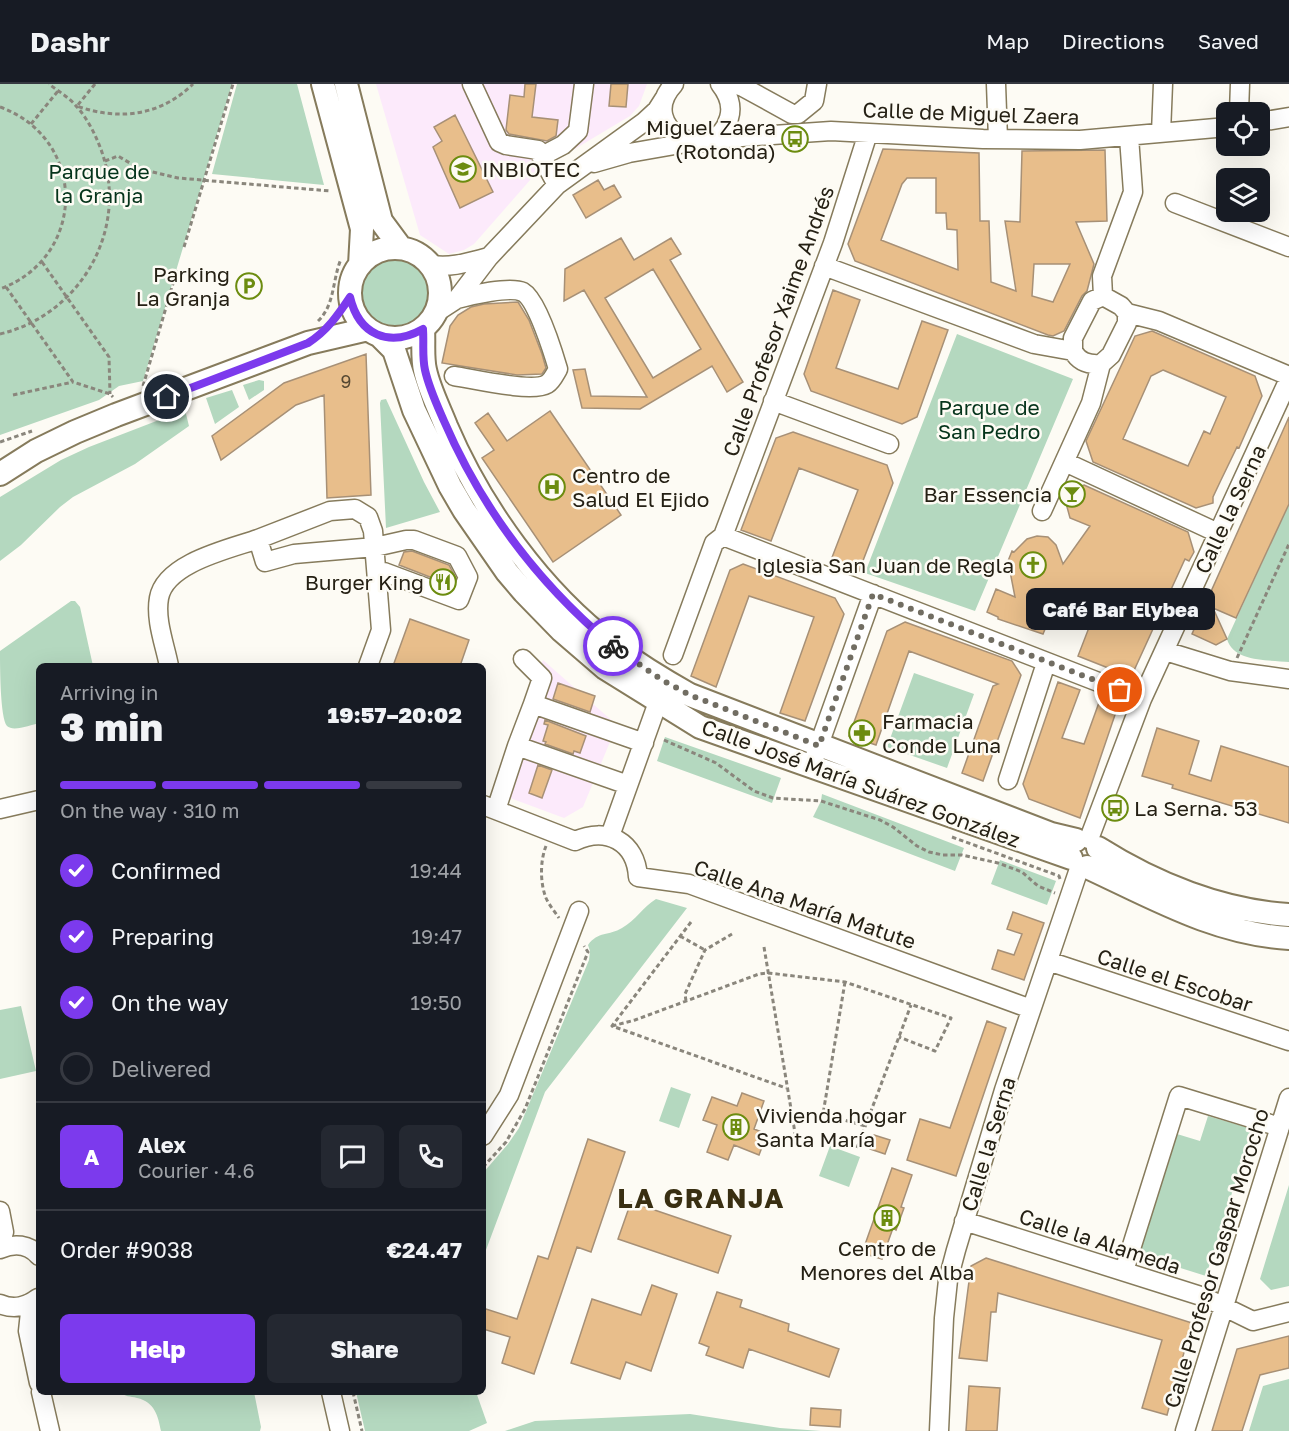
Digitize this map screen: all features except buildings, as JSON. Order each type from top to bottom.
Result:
[{"type":"main road","points":[[323,84],[362,229],[352,259],[350,297],[359,320],[374,333]]},
{"type":"main road","points":[[346,84],[381,220],[401,248]]},
{"type":"main road","points":[[0,474],[36,451],[75,432],[311,333],[374,333],[394,339],[410,336],[430,321],[440,300],[441,288],[438,276],[423,257],[401,248],[386,249],[352,259]]},
{"type":"main road","points":[[311,333],[320,336],[350,297]]},
{"type":"main road","name":"Calle José María Suárez González","points":[[430,321],[423,360],[429,385],[454,444],[473,481],[501,525],[532,566],[570,608],[612,645],[662,680],[690,695],[817,751],[1051,834],[1083,853]]},
{"type":"main road","name":"Calle José María Suárez González","points":[[374,333],[394,350],[414,410],[450,486],[507,572],[541,611],[605,668],[700,728],[877,789],[1083,853]]},
{"type":"main road","points":[[744,743],[765,738],[817,751],[861,773],[877,789]]},
{"type":"main road","points":[[1083,853],[1160,880],[1207,900],[1236,908],[1289,915]]},
{"type":"main road","points":[[1083,853],[1152,899],[1199,919],[1233,929],[1289,938]]},
{"type":"street","points":[[472,84],[499,142],[538,150],[557,185]]},
{"type":"street","points":[[542,156],[563,145],[578,131],[584,84]]},
{"type":"street","points":[[713,139],[728,124],[730,114],[727,93],[720,84]]},
{"type":"street","points":[[735,84],[792,114],[798,114],[807,109],[814,101],[817,84]]},
{"type":"street","points":[[996,84],[998,139]]},
{"type":"street","points":[[1161,133],[1163,84]]},
{"type":"street","points":[[1239,102],[1240,84]]},
{"type":"street","points":[[667,91],[664,118],[668,127],[682,139],[692,142]]},
{"type":"street","points":[[430,321],[457,299],[485,263],[557,185],[644,122],[657,110],[667,91]]},
{"type":"street","points":[[1270,120],[1289,117]]},
{"type":"street","name":"Calle de Miguel Zaera","points":[[692,142],[809,131],[1080,140],[1216,128]]},
{"type":"street","name":"Calle Profesor Xaime Andrés","points":[[674,655],[714,543],[723,536],[824,266],[868,133]]},
{"type":"street","points":[[1103,296],[1102,276],[1133,192],[1129,137]]},
{"type":"street","points":[[573,172],[596,162],[629,153],[692,142]]},
{"type":"street","points":[[1175,203],[1289,247]]},
{"type":"street","points":[[432,266],[485,263]]},
{"type":"street","points":[[485,263],[482,279],[488,287],[499,292]]},
{"type":"street","points":[[824,266],[1034,344],[1073,351]]},
{"type":"street","points":[[454,376],[520,387],[540,387],[550,383],[558,369],[549,338],[529,298],[522,292],[514,290],[474,294],[457,299]]},
{"type":"street","points":[[1103,296],[1121,306],[1127,313],[1158,321],[1289,378]]},
{"type":"street","points":[[1101,364],[1090,365],[1077,358],[1073,351],[1073,338],[1092,301],[1103,296]]},
{"type":"street","points":[[1042,511],[1091,403],[1101,364],[1111,355],[1127,323],[1127,313]]},
{"type":"street","name":"Calle la Serna","points":[[939,1431],[942,1344],[948,1280],[1004,1090],[1083,853],[1142,699],[1289,378]]},
{"type":"street","points":[[773,401],[889,444]]},
{"type":"street","points":[[1065,462],[1218,533]]},
{"type":"street","points":[[169,663],[159,617],[159,597],[166,581],[190,563],[330,511],[346,509],[355,510],[368,517],[373,531],[381,630],[369,663]]},
{"type":"street","points":[[723,536],[1142,699]]},
{"type":"street","points":[[258,539],[265,562],[294,554],[375,547],[414,540],[457,556],[468,577],[459,600],[384,572],[377,572]]},
{"type":"street","points":[[817,751],[873,594]]},
{"type":"street","points":[[1165,651],[1230,671],[1289,679]]},
{"type":"street","points":[[523,659],[542,678],[517,746],[489,807],[575,841],[596,834],[610,836],[658,702]]},
{"type":"street","points":[[1008,780],[1046,663]]},
{"type":"street","points":[[532,704],[644,743]]},
{"type":"street","points":[[517,746],[628,785]]},
{"type":"street","points":[[0,809],[36,801]]},
{"type":"street","name":"Calle Ana María Matute","points":[[610,836],[629,849],[634,858],[638,877],[689,884],[1031,1009]]},
{"type":"street","points":[[486,1131],[508,1095],[579,911]]},
{"type":"street","name":"Calle el Escobar","points":[[1048,961],[1289,1041]]},
{"type":"street","points":[[1124,1271],[1179,1096],[1284,1119]]},
{"type":"street","name":"Calle Profesor Gaspar Morocho","points":[[1185,1431],[1289,1098]]},
{"type":"street","points":[[0,1211],[5,1242],[27,1247],[36,1254]]},
{"type":"street","name":"Calle la Alameda","points":[[964,1221],[1204,1297],[1253,1321],[1289,1312]]},
{"type":"street","points":[[6,1306],[22,1307],[35,1300]]},
{"type":"street","points":[[35,1300],[28,1331],[36,1369]]},
{"type":"street","points":[[6,1306],[28,1331]]},
{"type":"street","points":[[42,1395],[50,1431]]},
{"type":"street","points":[[332,1395],[340,1431]]},
{"type":"path","points":[[0,334],[32,323],[48,314],[67,298],[85,278],[96,260],[106,231],[110,200],[105,161],[97,139],[77,106],[49,84]]},
{"type":"path","points":[[77,106],[95,84]]},
{"type":"path","points":[[77,106],[112,115],[142,113],[170,102],[194,84]]},
{"type":"path","points":[[184,247],[233,84]]},
{"type":"path","points":[[31,124],[58,91]]},
{"type":"path","points":[[0,107],[13,112],[31,124],[46,139],[62,171],[66,192],[62,227],[53,247],[42,262],[23,278],[0,289]]},
{"type":"path","points":[[105,161],[118,156],[140,169],[178,178],[330,191]]},
{"type":"path","points":[[311,333],[331,302],[333,280],[352,259]]},
{"type":"path","points":[[6,287],[73,382],[110,394],[109,357],[42,262]]},
{"type":"path","points":[[143,386],[177,270]]},
{"type":"path","points":[[13,395],[26,391],[56,388],[73,382]]},
{"type":"path","points":[[0,442],[34,430]]},
{"type":"path","points":[[1236,659],[1289,544]]},
{"type":"path","points":[[664,740],[716,763],[754,791],[773,798],[821,801],[880,820],[929,852],[962,855],[998,863],[1022,872],[1038,886],[1056,893]]},
{"type":"path","points":[[1037,869],[1059,876],[1061,883]]},
{"type":"path","points":[[612,1026],[691,922]]},
{"type":"path","points":[[686,1001],[685,994],[705,950],[732,934]]},
{"type":"path","points":[[680,936],[705,950]]},
{"type":"path","points":[[764,947],[796,1139]]},
{"type":"path","points":[[612,1026],[636,1020],[759,974],[768,973],[845,982],[951,1018],[935,1051],[899,1038]]},
{"type":"path","points":[[845,982],[823,1114],[866,1126]]},
{"type":"path","points":[[857,1148],[911,1005]]},
{"type":"path","points":[[612,1026],[786,1088]]},
{"type":"path","points":[[354,1395],[362,1431]]},
{"type":"shaded area","points":[[376,84],[647,84],[639,106],[630,116],[538,171],[474,244],[464,250],[449,254],[420,235]]},
{"type":"shaded area","points":[[543,660],[617,725],[583,807],[564,818],[494,792]]},
{"type":"green space","name":"Parque de la Granja","points":[[0,84],[232,84],[143,381],[119,386],[99,400],[0,435]]},
{"type":"green space","points":[[237,84],[297,84],[324,185],[212,174]]},
{"type":"green space","points":[[395,260],[407,263],[418,270],[425,281],[428,293],[425,305],[418,316],[407,323],[395,326],[383,323],[372,316],[365,305],[362,293],[365,281],[372,270],[383,263]]},
{"type":"green space","name":"Parque de San Pedro","points":[[957,334],[1073,379],[975,611],[865,573]]},
{"type":"green space","points":[[259,380],[264,381],[264,390],[249,400],[243,385]]},
{"type":"green space","points":[[232,390],[239,407],[215,424],[206,398]]},
{"type":"green space","points":[[386,399],[440,512],[386,528],[380,403],[381,400]]},
{"type":"green space","points":[[185,410],[189,426],[135,464],[73,497],[21,545],[0,561],[0,497],[61,460]]},
{"type":"green space","points":[[1289,504],[1289,662],[1244,656],[1231,647],[1227,639]]},
{"type":"green space","points":[[71,601],[75,601],[80,607],[92,663],[36,663],[36,724],[22,728],[10,728],[7,726],[3,713],[0,651]]},
{"type":"green space","points":[[914,673],[974,694],[947,768],[887,747]]},
{"type":"green space","points":[[665,737],[781,778],[772,803],[657,761]]},
{"type":"green space","points":[[822,794],[964,848],[955,871],[813,817]]},
{"type":"green space","points":[[1000,860],[1056,881],[1047,905],[991,884]]},
{"type":"green space","points":[[656,899],[687,908],[545,1092],[486,1250],[486,1170],[519,1128],[589,960],[588,945],[596,938],[627,925]]},
{"type":"green space","points":[[21,1006],[36,1071],[0,1079],[0,1010]]},
{"type":"green space","points":[[671,1087],[691,1094],[679,1128],[659,1121]]},
{"type":"green space","points":[[1208,1116],[1252,1129],[1206,1276],[1139,1255],[1177,1134],[1200,1141]]},
{"type":"green space","points":[[830,1146],[860,1157],[849,1187],[819,1176]]},
{"type":"green space","points":[[1289,1185],[1289,1286],[1271,1290],[1260,1279]]},
{"type":"green space","points":[[1289,1379],[1289,1431],[1249,1431],[1263,1386]]},
{"type":"green space","points":[[124,1395],[255,1395],[261,1427],[260,1431],[161,1431],[152,1406],[143,1400]]},
{"type":"green space","points":[[357,1395],[477,1395],[487,1423],[469,1431],[365,1431]]},
{"type":"green space","points":[[690,1414],[780,1428],[821,1431],[505,1431],[535,1421]]},
{"type":"way so far","points":[[613,646],[662,680],[690,695],[819,746],[873,594],[1120,690]]},
{"type":"place","name":"Miguel Zaera (Rotonda)","points":[[795,139]]},
{"type":"place","name":"INBIOTEC","points":[[463,169]]},
{"type":"place","name":"Parking La Granja","points":[[249,286]]},
{"type":"place","name":"Centro de Salud El Ejido","points":[[552,487]]},
{"type":"place","name":"Bar Essencia","points":[[1072,494]]},
{"type":"place","name":"Iglesia San Juan de Regla","points":[[1033,565]]},
{"type":"place","name":"Burger King","points":[[443,582]]},
{"type":"place","name":"Café Bar Elybea","points":[[1120,690]]},
{"type":"place","name":"Farmacia Conde Luna","points":[[862,733]]},
{"type":"place","name":"La Serna. 53","points":[[1115,808]]},
{"type":"place","name":"Vivienda hogar Santa María","points":[[736,1127]]},
{"type":"place","name":"Centro de Menores del Alba","points":[[887,1218]]},
{"type":"district","name":"LA GRANJA","points":[[701,1198]]},
{"type":"route","points":[[167,397],[308,343],[329,327],[350,297],[359,320],[380,336],[394,339],[410,336],[423,329],[423,360],[429,385],[454,444],[473,481],[501,525],[532,566],[570,608],[613,646]]}]
